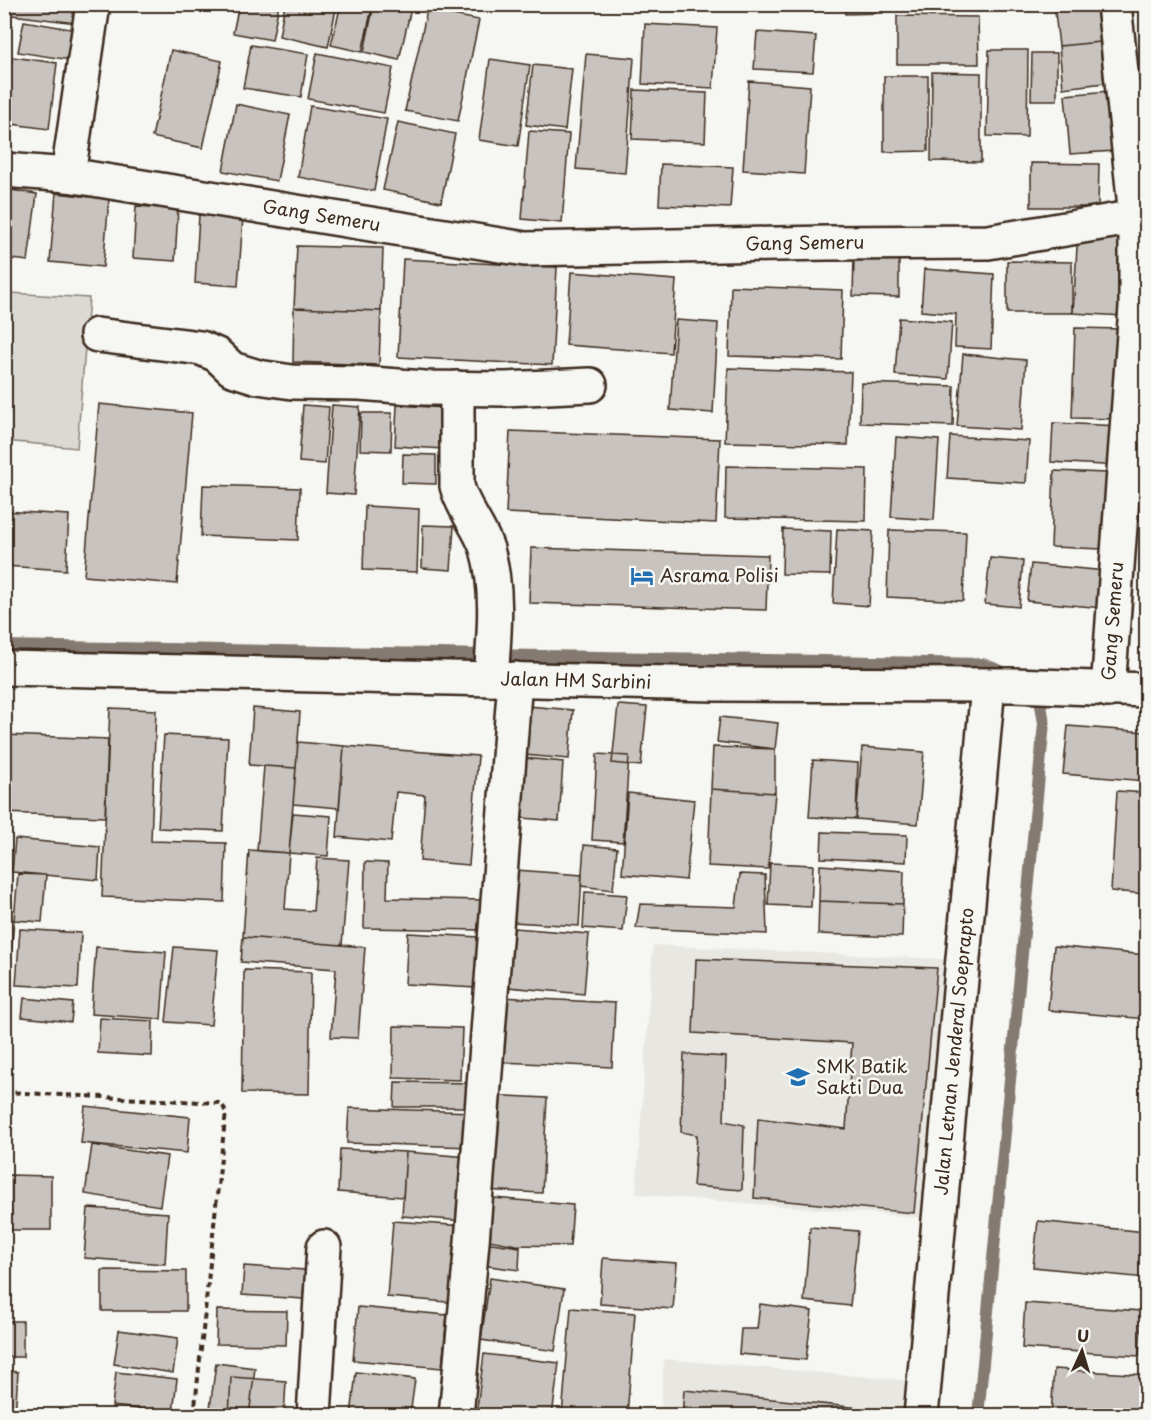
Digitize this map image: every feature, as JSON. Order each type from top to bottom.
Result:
[{"type":"street","points":[[68,175],[93,4]]},
{"type":"street","points":[[1114,4],[1136,217]]},
{"type":"street","name":"Gang Semeru","points":[[4,170],[68,175],[525,249],[987,242],[1136,217],[1136,307],[1093,689]]},
{"type":"street","points":[[97,335],[201,348],[217,355],[232,369],[280,381],[505,389],[590,385]]},
{"type":"street","points":[[456,1416],[472,1242],[499,675],[494,582],[486,549],[457,486],[457,388]]},
{"type":"street","name":"Jalan HM Sarbini","points":[[4,668],[499,675],[1146,690]]},
{"type":"street","name":"Jalan Letnan Jenderal Soeprapto","points":[[921,1416],[1001,686]]},
{"type":"street","points":[[314,1416],[324,1247]]},
{"type":"path","points":[[4,1092],[220,1103],[224,1106],[226,1111],[194,1416]]},
{"type":"shaded area","points":[[10,293],[89,298],[77,448],[5,441],[4,362]]},
{"type":"shaded area","name":"SMK Batik Sakti Dua","points":[[653,945],[962,960],[938,1219],[636,1194]]},
{"type":"shaded area","points":[[664,1359],[924,1382],[921,1415],[660,1416]]},
{"type":"building","points":[[4,4],[78,4],[76,23],[4,14]]},
{"type":"building","points":[[239,4],[279,4],[272,40],[233,33]]},
{"type":"building","points":[[285,4],[337,4],[328,47],[279,36]]},
{"type":"building","points":[[341,4],[373,4],[362,52],[331,45]]},
{"type":"building","points":[[374,4],[412,4],[399,60],[364,52]]},
{"type":"building","points":[[638,4],[691,4],[691,11],[638,9]]},
{"type":"building","points":[[699,4],[732,4],[732,7],[699,6]]},
{"type":"building","points":[[732,4],[774,4],[773,9],[732,7]]},
{"type":"building","points":[[844,4],[883,4],[883,13],[845,14]]},
{"type":"building","points":[[1054,4],[1096,4],[1100,42],[1059,46]]},
{"type":"building","points":[[427,10],[479,20],[458,121],[405,111]]},
{"type":"building","points":[[897,16],[978,17],[979,64],[897,64]]},
{"type":"building","points":[[24,21],[82,31],[77,61],[18,52]]},
{"type":"building","points":[[645,24],[717,28],[713,88],[642,84]]},
{"type":"building","points":[[757,32],[816,36],[813,72],[754,69]]},
{"type":"building","points":[[1100,42],[1104,83],[1063,88],[1059,46]]},
{"type":"building","points":[[251,45],[308,54],[301,97],[243,88]]},
{"type":"building","points":[[171,50],[222,61],[203,148],[152,137]]},
{"type":"building","points":[[989,50],[1028,50],[1027,137],[987,136]]},
{"type":"building","points":[[317,53],[393,68],[384,113],[308,99]]},
{"type":"building","points":[[1032,53],[1057,53],[1057,100],[1031,100]]},
{"type":"building","points":[[586,54],[634,58],[625,173],[576,169]]},
{"type":"building","points":[[12,57],[57,63],[49,129],[4,123]]},
{"type":"building","points":[[490,59],[530,65],[518,146],[479,140]]},
{"type":"building","points":[[533,65],[572,69],[565,130],[526,125]]},
{"type":"building","points":[[932,72],[981,73],[981,162],[931,161]]},
{"type":"building","points":[[884,76],[928,76],[928,151],[884,152]]},
{"type":"building","points":[[749,81],[810,86],[804,174],[743,170]]},
{"type":"building","points":[[634,90],[707,93],[705,142],[632,139]]},
{"type":"building","points":[[1109,91],[1115,151],[1070,154],[1065,95]]},
{"type":"building","points":[[236,104],[290,115],[277,181],[223,171]]},
{"type":"building","points":[[310,106],[387,119],[374,191],[298,177]]},
{"type":"building","points":[[398,122],[455,134],[441,202],[383,190]]},
{"type":"building","points":[[529,131],[569,134],[562,223],[522,219]]},
{"type":"building","points":[[1031,163],[1099,164],[1098,207],[1031,207]]},
{"type":"building","points":[[661,164],[733,167],[730,208],[659,205]]},
{"type":"building","points":[[4,189],[37,194],[28,261],[4,258]]},
{"type":"building","points":[[56,193],[109,199],[103,267],[50,262]]},
{"type":"building","points":[[136,206],[178,209],[175,261],[133,258]]},
{"type":"building","points":[[199,215],[243,218],[238,286],[195,283]]},
{"type":"building","points":[[1078,231],[1128,234],[1123,316],[1073,313]]},
{"type":"building","points":[[297,246],[383,248],[381,311],[294,308]]},
{"type":"building","points":[[854,257],[899,257],[899,297],[853,296]]},
{"type":"building","points":[[403,259],[557,267],[552,365],[398,357]]},
{"type":"building","points":[[1007,261],[1072,262],[1072,313],[1007,313]]},
{"type":"building","points":[[924,269],[994,274],[991,349],[955,347],[956,314],[921,311]]},
{"type":"building","points":[[571,272],[676,280],[671,353],[566,345]]},
{"type":"building","points":[[731,286],[843,290],[841,359],[729,356]]},
{"type":"building","points":[[294,308],[381,311],[379,365],[293,362]]},
{"type":"building","points":[[899,318],[952,322],[948,379],[895,375]]},
{"type":"building","points":[[676,320],[718,323],[713,413],[670,410]]},
{"type":"building","points":[[1075,328],[1122,329],[1121,419],[1072,418]]},
{"type":"building","points":[[963,354],[1026,360],[1021,430],[957,426]]},
{"type":"building","points":[[728,368],[851,372],[848,445],[725,442]]},
{"type":"building","points":[[861,383],[954,386],[953,426],[860,423]]},
{"type":"building","points":[[99,404],[192,413],[177,584],[84,576]]},
{"type":"building","points":[[303,405],[329,407],[325,464],[299,462]]},
{"type":"building","points":[[332,405],[360,407],[354,495],[326,493]]},
{"type":"building","points":[[397,405],[446,408],[444,449],[395,446]]},
{"type":"building","points":[[361,413],[392,413],[391,451],[360,450]]},
{"type":"building","points":[[1053,423],[1122,426],[1120,466],[1051,462]]},
{"type":"building","points":[[510,431],[720,439],[716,523],[506,513]]},
{"type":"building","points":[[950,436],[1029,441],[1026,483],[947,478]]},
{"type":"building","points":[[896,437],[939,440],[934,520],[891,517]]},
{"type":"building","points":[[403,454],[436,455],[436,484],[402,483]]},
{"type":"building","points":[[726,466],[867,469],[866,521],[725,518]]},
{"type":"building","points":[[1054,471],[1107,473],[1103,549],[1051,547]]},
{"type":"building","points":[[203,485],[300,488],[298,540],[201,536]]},
{"type":"building","points":[[365,506],[419,509],[417,572],[363,570]]},
{"type":"building","points":[[4,511],[69,515],[66,570],[4,566]]},
{"type":"building","points":[[423,525],[454,526],[451,570],[422,568]]},
{"type":"building","points":[[783,529],[831,531],[830,575],[782,574]]},
{"type":"building","points":[[837,529],[873,531],[869,606],[833,603]]},
{"type":"building","points":[[889,530],[966,532],[963,601],[887,597]]},
{"type":"building","points":[[531,548],[768,555],[766,610],[529,603]]},
{"type":"building","points":[[990,558],[1023,561],[1019,607],[985,604]]},
{"type":"building","points":[[1031,564],[1106,571],[1103,608],[1027,601]]},
{"type":"building","points":[[517,705],[573,710],[569,759],[513,754]]},
{"type":"building","points":[[618,705],[647,707],[641,766],[612,763]]},
{"type":"building","points":[[110,708],[156,710],[151,841],[226,843],[224,902],[102,897]]},
{"type":"building","points":[[253,708],[300,712],[296,768],[249,765]]},
{"type":"building","points":[[720,717],[778,723],[775,749],[717,742]]},
{"type":"building","points":[[1068,726],[1146,732],[1146,781],[1063,774]]},
{"type":"building","points":[[4,735],[108,739],[105,817],[4,813]]},
{"type":"building","points":[[164,735],[228,738],[223,831],[158,828]]},
{"type":"building","points":[[298,742],[344,746],[339,808],[293,804]]},
{"type":"building","points":[[344,746],[478,756],[469,865],[420,861],[425,795],[396,792],[391,842],[337,837]]},
{"type":"building","points":[[713,747],[775,749],[775,793],[711,789]]},
{"type":"building","points":[[862,747],[924,752],[918,824],[856,819]]},
{"type":"building","points":[[597,754],[629,756],[623,842],[592,840]]},
{"type":"building","points":[[515,757],[563,762],[559,821],[510,817]]},
{"type":"building","points":[[813,760],[858,763],[856,819],[809,817]]},
{"type":"building","points":[[264,766],[296,768],[289,853],[257,851]]},
{"type":"building","points":[[711,789],[775,793],[768,869],[708,866]]},
{"type":"building","points":[[1117,791],[1146,793],[1146,894],[1111,891]]},
{"type":"building","points":[[628,793],[694,800],[686,880],[622,874]]},
{"type":"building","points":[[293,813],[331,816],[328,856],[289,853]]},
{"type":"building","points":[[822,832],[907,835],[906,862],[821,858]]},
{"type":"building","points":[[15,839],[100,847],[98,880],[12,872]]},
{"type":"building","points":[[584,845],[617,848],[613,890],[581,886]]},
{"type":"building","points":[[249,850],[289,853],[285,909],[313,911],[317,858],[349,860],[342,945],[243,937]]},
{"type":"building","points":[[365,862],[388,863],[387,898],[483,900],[483,930],[364,928]]},
{"type":"building","points":[[770,863],[813,865],[811,907],[768,905]]},
{"type":"building","points":[[820,865],[904,871],[903,904],[819,901]]},
{"type":"building","points":[[516,870],[582,875],[579,926],[513,922]]},
{"type":"building","points":[[18,874],[46,875],[42,922],[14,920]]},
{"type":"building","points":[[740,874],[765,875],[767,934],[636,928],[640,904],[736,907]]},
{"type":"building","points":[[585,892],[627,895],[623,931],[583,928]]},
{"type":"building","points":[[819,901],[903,904],[902,937],[818,934]]},
{"type":"building","points":[[4,919],[14,920],[11,954],[4,953]]},
{"type":"building","points":[[514,928],[589,934],[584,994],[508,987]]},
{"type":"building","points":[[20,929],[81,933],[78,988],[16,985]]},
{"type":"building","points":[[408,933],[479,937],[476,988],[405,984]]},
{"type":"building","points":[[243,937],[365,947],[358,1038],[331,1037],[336,969],[241,962]]},
{"type":"building","points":[[1054,946],[1146,955],[1146,1019],[1048,1010]]},
{"type":"building","points":[[96,947],[166,952],[161,1019],[91,1014]]},
{"type":"building","points":[[174,947],[218,950],[211,1025],[166,1022]]},
{"type":"building","points":[[696,959],[937,968],[914,1213],[754,1198],[758,1118],[846,1129],[852,1043],[693,1033]]},
{"type":"building","points":[[244,970],[311,972],[309,1094],[242,1093]]},
{"type":"building","points":[[480,996],[615,1003],[612,1067],[477,1061]]},
{"type":"building","points":[[24,998],[73,1003],[71,1022],[22,1017]]},
{"type":"building","points":[[100,1018],[153,1021],[152,1056],[98,1053]]},
{"type":"building","points":[[394,1026],[462,1028],[460,1080],[393,1078]]},
{"type":"building","points":[[684,1054],[726,1057],[724,1121],[744,1125],[742,1190],[693,1186],[697,1135],[681,1132]]},
{"type":"building","points":[[395,1082],[476,1083],[474,1107],[394,1107]]},
{"type":"building","points":[[488,1095],[547,1098],[542,1193],[482,1190]]},
{"type":"building","points":[[85,1106],[190,1117],[187,1153],[81,1143]]},
{"type":"building","points":[[349,1108],[474,1112],[472,1147],[347,1143]]},
{"type":"building","points":[[92,1145],[167,1156],[160,1206],[85,1194]]},
{"type":"building","points":[[340,1149],[406,1152],[403,1197],[338,1192]]},
{"type":"building","points":[[406,1152],[469,1157],[464,1221],[402,1216]]},
{"type":"building","points":[[8,1175],[51,1176],[51,1230],[7,1230]]},
{"type":"building","points":[[482,1197],[573,1205],[570,1246],[516,1245],[478,1238]]},
{"type":"building","points":[[88,1208],[168,1213],[165,1264],[84,1258]]},
{"type":"building","points":[[393,1221],[465,1226],[459,1303],[387,1297]]},
{"type":"building","points":[[1038,1221],[1146,1232],[1146,1278],[1033,1267]]},
{"type":"building","points":[[810,1227],[858,1231],[850,1306],[804,1301]]},
{"type":"building","points":[[477,1241],[520,1247],[519,1270],[475,1264]]},
{"type":"building","points":[[603,1258],[677,1263],[673,1309],[600,1304]]},
{"type":"building","points":[[244,1266],[305,1270],[303,1299],[242,1295]]},
{"type":"building","points":[[102,1270],[186,1271],[186,1311],[102,1311]]},
{"type":"building","points":[[490,1278],[564,1289],[555,1351],[481,1340]]},
{"type":"building","points":[[1025,1303],[1142,1311],[1139,1356],[1022,1348]]},
{"type":"building","points":[[760,1304],[812,1311],[806,1360],[739,1354],[741,1329],[757,1329]]},
{"type":"building","points":[[358,1307],[447,1315],[442,1368],[353,1360]]},
{"type":"building","points":[[571,1308],[635,1313],[627,1416],[562,1416]]},
{"type":"building","points":[[217,1310],[287,1311],[286,1345],[216,1344]]},
{"type":"building","points":[[4,1321],[23,1321],[23,1357],[4,1357]]},
{"type":"building","points":[[119,1330],[178,1338],[173,1373],[114,1364]]},
{"type":"building","points":[[484,1354],[559,1363],[552,1416],[476,1416]]},
{"type":"building","points":[[216,1363],[255,1368],[249,1416],[209,1416]]},
{"type":"building","points":[[1054,1369],[1146,1375],[1146,1416],[1051,1416]]},
{"type":"building","points":[[4,1371],[18,1372],[15,1416],[4,1416]]},
{"type":"building","points":[[116,1372],[177,1379],[173,1413],[112,1406]]},
{"type":"building","points":[[356,1372],[415,1379],[410,1416],[351,1416]]},
{"type":"building","points":[[231,1377],[286,1381],[284,1416],[229,1416]]},
{"type":"building","points":[[684,1390],[860,1408],[860,1416],[682,1416]]},
{"type":"waterway","points":[[4,646],[983,664],[1009,674]]},
{"type":"waterway","points":[[978,1416],[1044,723],[1038,687]]},
{"type":"place","name":"Asrama Polisi","points":[[642,576]]},
{"type":"place","name":"SMK Batik Sakti Dua","points":[[798,1077]]}]
